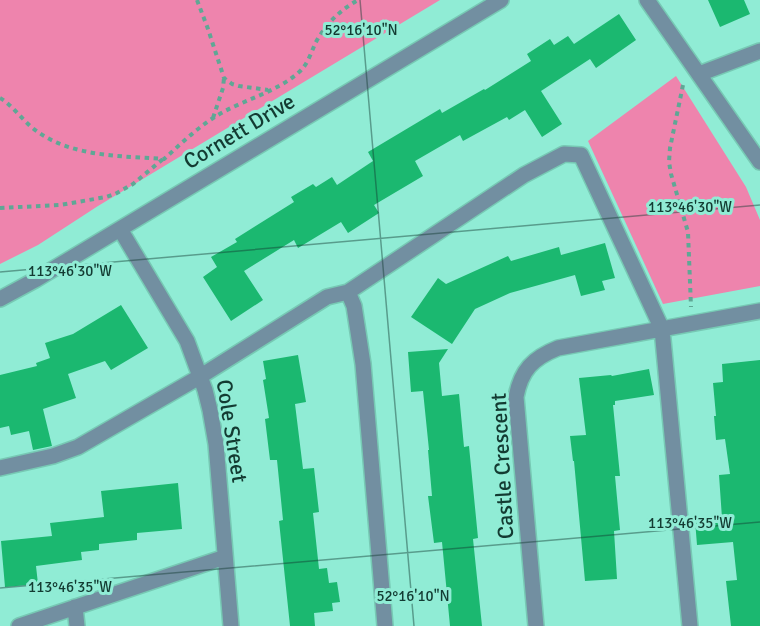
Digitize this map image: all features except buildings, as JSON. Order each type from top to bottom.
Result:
[{"type":"street","name":"Cornett Drive","points":[[0,299],[501,0]]},
{"type":"street","points":[[647,0],[760,162]]},
{"type":"street","points":[[694,68],[760,51]]},
{"type":"street","points":[[0,468],[53,456],[78,447],[201,376],[327,297],[348,292],[524,175],[564,154],[581,155],[662,329],[690,626]]},
{"type":"street","name":"Cole Street","points":[[120,229],[187,340],[201,376],[216,444],[231,626]]},
{"type":"street","points":[[348,292],[354,306],[363,364],[385,626]]},
{"type":"street","name":"Castle Crescent","points":[[536,626],[516,397],[518,384],[523,374],[529,366],[547,352],[558,348],[760,311]]},
{"type":"street","points":[[19,626],[225,557]]},
{"type":"street","points":[[75,607],[77,626]]},
{"type":"path","points":[[197,0],[224,78],[212,119]]},
{"type":"path","points":[[0,208],[60,205],[115,194],[133,184],[212,119],[287,81],[301,71],[334,17],[358,0]]},
{"type":"path","points":[[693,323],[688,232],[669,162],[683,85],[694,68]]},
{"type":"path","points":[[224,78],[239,86],[269,90]]},
{"type":"path","points":[[0,98],[39,134],[83,152],[164,159]]},
{"type":"shaded area","points":[[0,0],[440,0],[98,206],[38,245],[0,264]]},
{"type":"shaded area","points":[[676,76],[746,187],[760,220],[760,286],[663,304],[588,141]]}]
